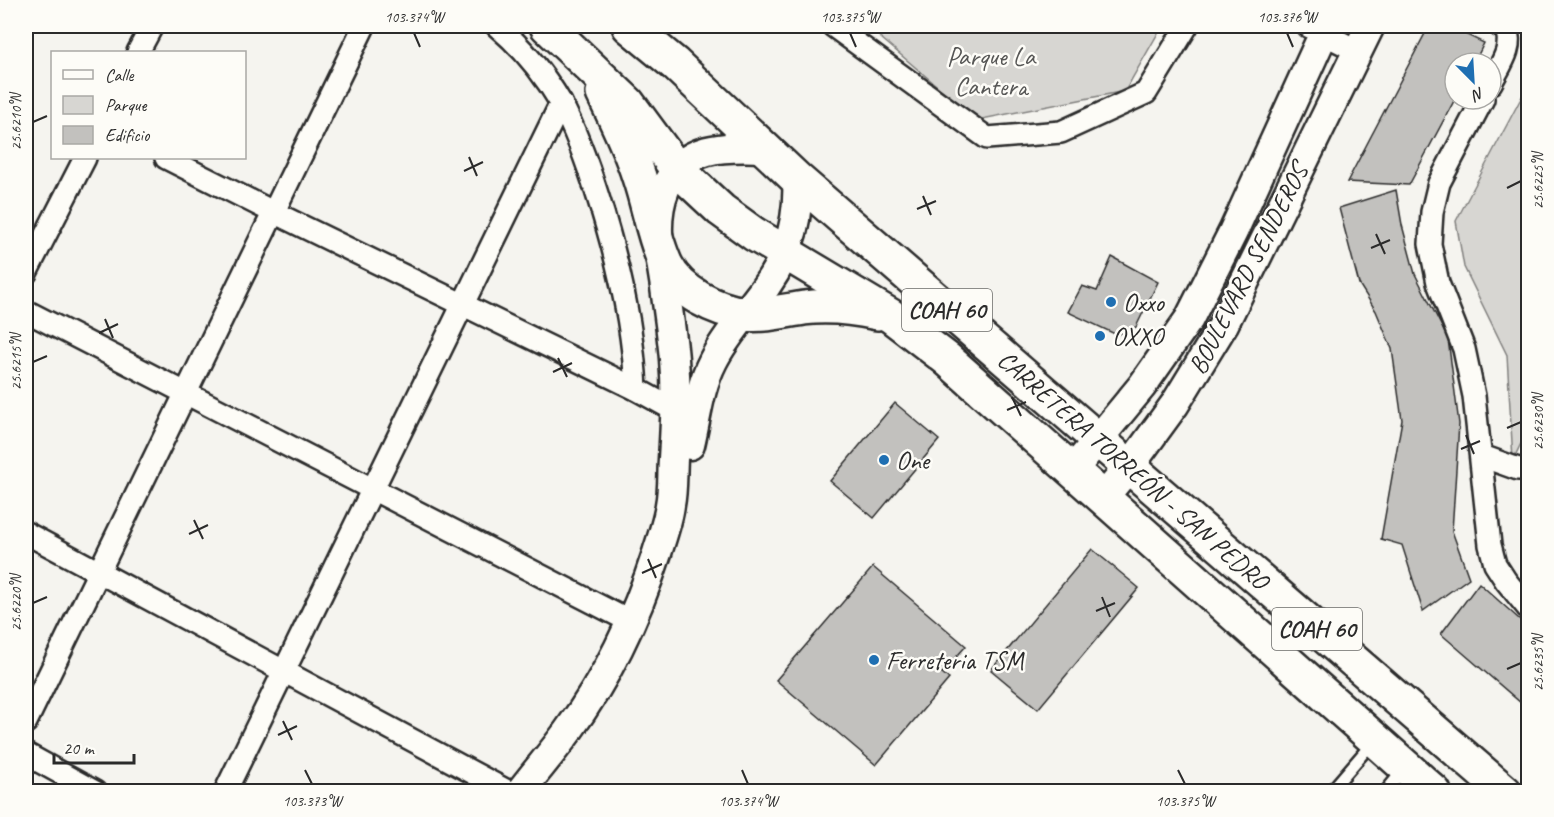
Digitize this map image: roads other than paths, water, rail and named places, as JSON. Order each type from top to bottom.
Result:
[{"type":"main road","name":"CARRETERA TORREÓN - SAN PEDRO","points":[[547,26],[628,103],[676,168],[738,223],[891,316],[947,359],[1434,792]]},
{"type":"main road","name":"CARRETERA TORREÓN - SAN PEDRO","points":[[629,26],[675,64],[797,179],[1505,792]]},
{"type":"main road","name":"BOULEVARD SENDEROS","points":[[1103,498],[1175,404],[1224,324],[1370,26]]},
{"type":"main road","name":"BOULEVARD SENDEROS","points":[[1072,471],[1142,386],[1189,319],[1233,232],[1319,28]]},
{"type":"main road","points":[[588,65],[616,120],[635,165],[667,266],[692,294],[709,303],[744,314],[771,315],[805,308],[827,307],[858,309],[891,316]]},
{"type":"main road","points":[[670,504],[676,411],[672,332],[657,239],[659,206],[665,188],[676,168],[694,156],[717,148],[765,148]]},
{"type":"main road","points":[[520,792],[569,730],[602,678],[631,622],[652,567],[670,504],[684,471],[697,403],[703,384],[717,353],[773,276],[785,252],[796,222],[799,202],[797,179]]},
{"type":"street","points":[[139,51],[152,26]]},
{"type":"street","points":[[26,722],[364,26]]},
{"type":"street","points":[[497,26],[538,69],[561,103],[584,152],[621,278],[634,346],[636,389]]},
{"type":"street","points":[[836,26],[987,138],[1061,132],[1146,93],[1187,26]]},
{"type":"street","points":[[1500,26],[1506,28],[1510,37],[1510,46],[1503,60]]},
{"type":"street","points":[[1319,28],[1358,51]]},
{"type":"street","points":[[225,792],[561,103]]},
{"type":"street","points":[[1477,111],[1439,183],[1432,212],[1430,244],[1438,283],[1464,349],[1474,396],[1495,564],[1528,608]]},
{"type":"street","points":[[26,273],[84,159]]},
{"type":"street","points":[[168,159],[636,389],[676,411]]},
{"type":"street","points":[[26,311],[631,622]]},
{"type":"street","points":[[1482,456],[1518,469],[1528,468]]},
{"type":"street","points":[[26,533],[509,792]]},
{"type":"street","points":[[26,754],[95,792]]},
{"type":"lane","points":[[1330,792],[1376,739]]},
{"type":"lane","points":[[1385,792],[1407,767]]},
{"type":"place","name":"Oxxo","points":[[1111,302]]},
{"type":"place","name":"OXXO","points":[[1100,336]]},
{"type":"place","name":"One","points":[[884,460]]},
{"type":"place","name":"Ferreteria TSM","points":[[874,660]]},
{"type":"park label","name":"Parque La Cantera","points":[[991,70]]}]
